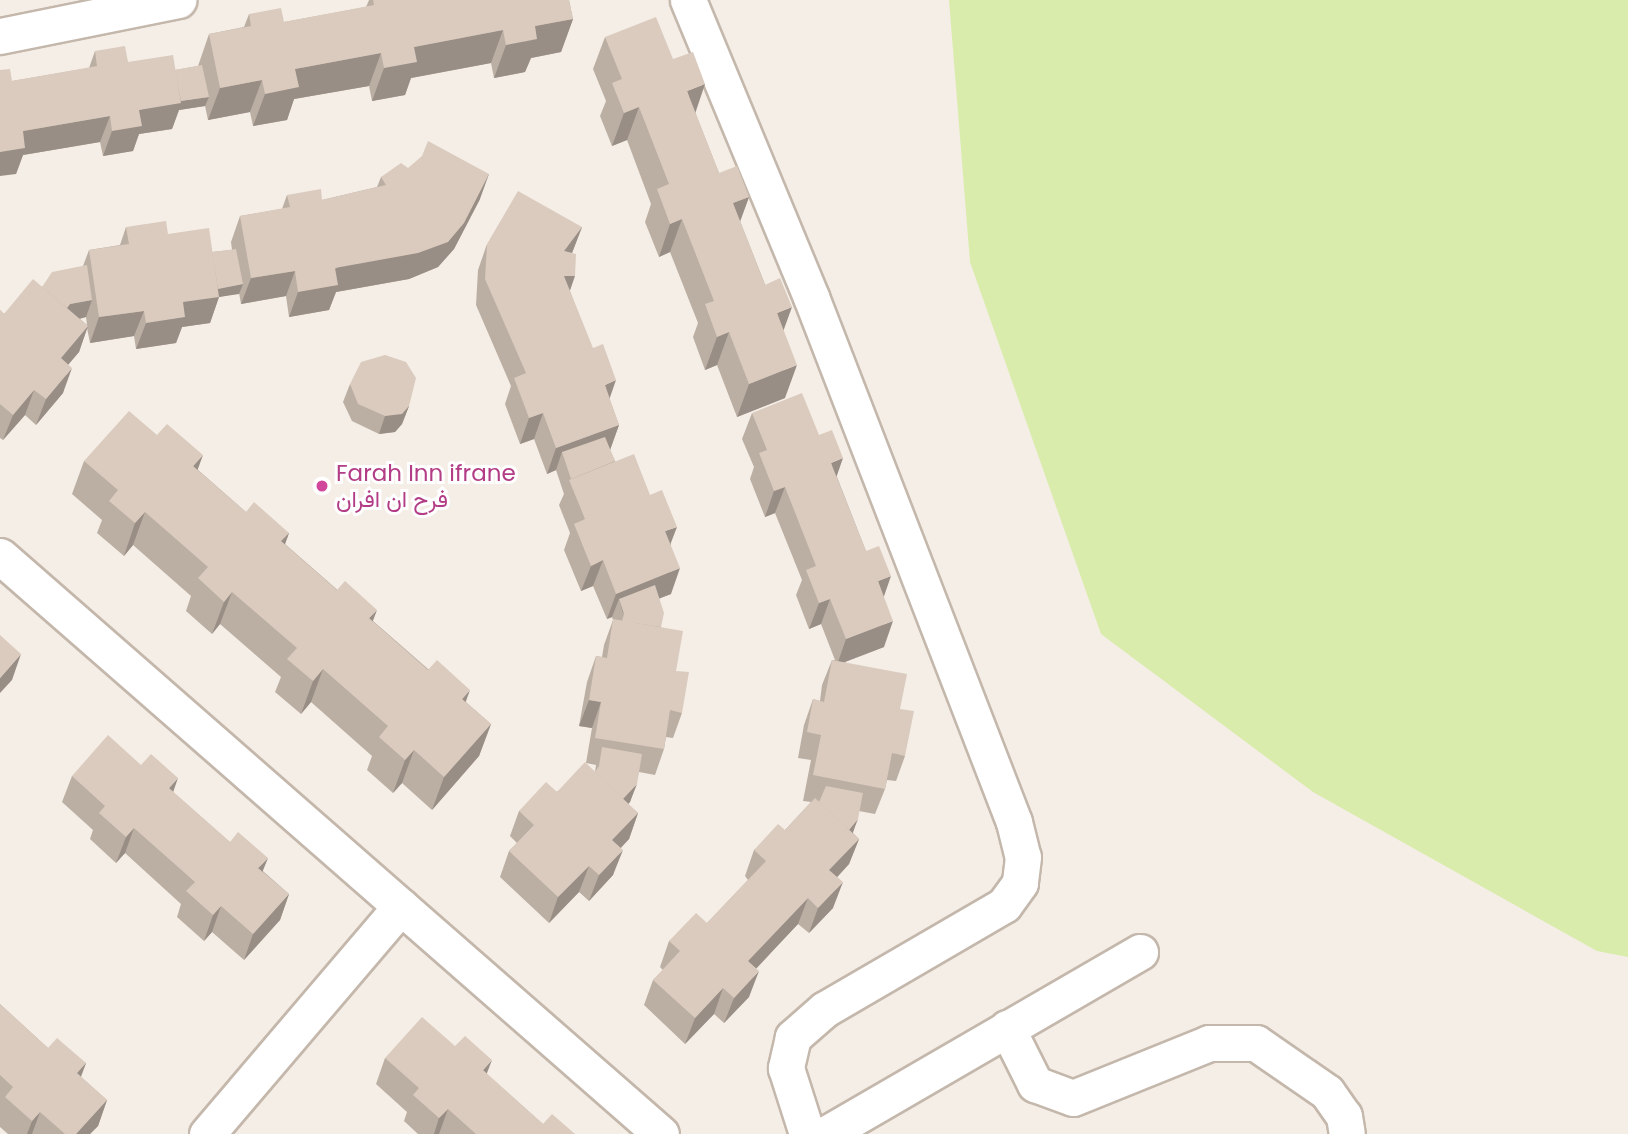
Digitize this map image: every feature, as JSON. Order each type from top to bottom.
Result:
[{"type":"street","points":[[0,36],[178,0]]},
{"type":"street","points":[[688,0],[811,297],[1014,822],[1023,857],[1020,883],[1004,905],[806,1020],[793,1037],[786,1068],[807,1134]]},
{"type":"street","points":[[0,556],[662,1134]]},
{"type":"street","points":[[207,1134],[401,905]]},
{"type":"street","points":[[826,1134],[1140,952]]},
{"type":"street","points":[[1007,1028],[1034,1084],[1073,1098],[1209,1042],[1256,1042],[1327,1093],[1344,1116],[1347,1134]]},
{"type":"green space","points":[[949,0],[1628,0],[1628,957],[1597,951],[1313,792],[1101,634],[970,262]]},
{"type":"building","points":[[373,0],[569,0],[573,19],[535,26],[537,39],[506,45],[503,30],[414,47],[417,62],[384,68],[381,53],[295,69],[299,87],[265,94],[262,80],[220,88],[209,34],[251,26],[249,14],[281,8],[284,22],[374,5]]},
{"type":"building","points":[[656,17],[673,59],[693,52],[705,84],[687,91],[719,173],[737,166],[749,197],[733,203],[765,285],[780,278],[792,307],[777,313],[797,365],[749,384],[729,332],[717,337],[705,304],[714,301],[682,219],[670,224],[657,189],[669,184],[639,107],[624,113],[612,83],[622,79],[605,37]]},
{"type":"building","points":[[125,46],[128,62],[173,55],[181,103],[139,110],[142,126],[112,131],[110,116],[23,131],[25,148],[0,152],[0,70],[10,69],[12,81],[97,66],[95,51]]},
{"type":"building","points":[[202,65],[209,97],[181,101],[175,70]]},
{"type":"building","points":[[428,141],[489,174],[464,223],[448,242],[418,253],[335,268],[338,285],[298,292],[295,271],[251,278],[240,216],[290,207],[287,195],[321,189],[322,200],[386,185],[381,177],[401,163],[408,168],[422,156]]},
{"type":"building","points":[[518,191],[582,227],[564,251],[576,254],[575,276],[564,276],[593,348],[603,344],[616,380],[605,385],[619,425],[556,448],[543,413],[529,418],[514,378],[526,373],[485,279],[487,244]]},
{"type":"building","points":[[166,221],[168,234],[209,228],[219,297],[183,302],[185,317],[146,323],[144,311],[99,317],[89,250],[129,244],[126,227]]},
{"type":"building","points":[[236,249],[243,284],[218,289],[212,252]]},
{"type":"building","points":[[87,265],[92,300],[70,304],[67,308],[42,287],[52,272]]},
{"type":"building","points":[[33,279],[88,326],[61,358],[72,368],[46,399],[34,390],[13,415],[0,404],[0,310],[4,314]]},
{"type":"building","points":[[385,355],[406,362],[416,378],[409,406],[402,414],[385,416],[358,404],[350,384],[361,362]]},
{"type":"building","points":[[802,393],[819,435],[832,430],[843,458],[831,463],[866,551],[879,546],[891,576],[878,581],[893,621],[846,639],[830,599],[819,603],[806,570],[816,566],[785,487],[774,491],[759,453],[767,450],[752,413]]},
{"type":"building","points":[[129,411],[157,435],[167,424],[203,455],[193,466],[246,512],[254,502],[289,533],[281,541],[337,590],[345,581],[377,610],[369,618],[428,670],[437,660],[470,690],[462,699],[491,724],[444,777],[414,750],[405,760],[379,737],[388,726],[323,669],[313,681],[287,659],[297,648],[232,592],[224,602],[198,578],[208,567],[145,512],[135,523],[109,501],[118,490],[84,461]]},
{"type":"building","points":[[605,437],[615,461],[571,479],[562,452]]},
{"type":"building","points":[[634,454],[650,495],[662,490],[677,527],[665,531],[680,568],[616,594],[603,560],[591,566],[574,524],[585,519],[569,480]]},
{"type":"building","points":[[655,585],[664,613],[661,627],[622,621],[624,614],[619,599]]},
{"type":"building","points":[[613,619],[683,631],[676,671],[689,672],[682,713],[670,710],[664,749],[595,738],[601,702],[589,700],[596,656],[607,658]]},
{"type":"building","points":[[0,635],[21,654],[0,678]]},
{"type":"building","points":[[832,660],[907,674],[900,709],[914,711],[905,756],[892,753],[885,789],[813,775],[821,735],[807,732],[813,699],[824,702]]},
{"type":"building","points":[[108,735],[141,765],[151,754],[178,778],[169,788],[230,842],[238,832],[268,858],[258,868],[289,894],[253,934],[221,906],[213,915],[186,891],[195,882],[134,828],[126,837],[99,813],[105,806],[72,776]]},
{"type":"building","points":[[602,747],[642,754],[637,784],[623,799],[595,772],[599,766]]},
{"type":"building","points":[[585,762],[638,813],[612,840],[623,850],[599,875],[589,866],[558,897],[509,851],[534,825],[519,811],[546,782],[557,792]]},
{"type":"building","points":[[826,786],[863,793],[858,819],[849,830],[819,802]]},
{"type":"building","points":[[815,798],[859,839],[829,870],[843,882],[818,908],[808,898],[748,961],[759,971],[734,998],[723,988],[695,1018],[653,980],[680,951],[669,941],[696,913],[707,923],[766,861],[754,850],[778,824],[785,830]]},
{"type":"building","points":[[0,1004],[48,1048],[57,1038],[86,1063],[77,1073],[107,1100],[76,1134],[65,1134],[40,1112],[32,1121],[5,1097],[13,1087],[0,1075]]},
{"type":"building","points":[[422,1017],[455,1046],[465,1036],[492,1060],[483,1070],[543,1124],[552,1114],[575,1134],[476,1134],[448,1109],[439,1118],[413,1095],[419,1088],[385,1058]]},
{"type":"place","name":"Farah Inn ifrane فرح ان افران","points":[[322,486]]}]
